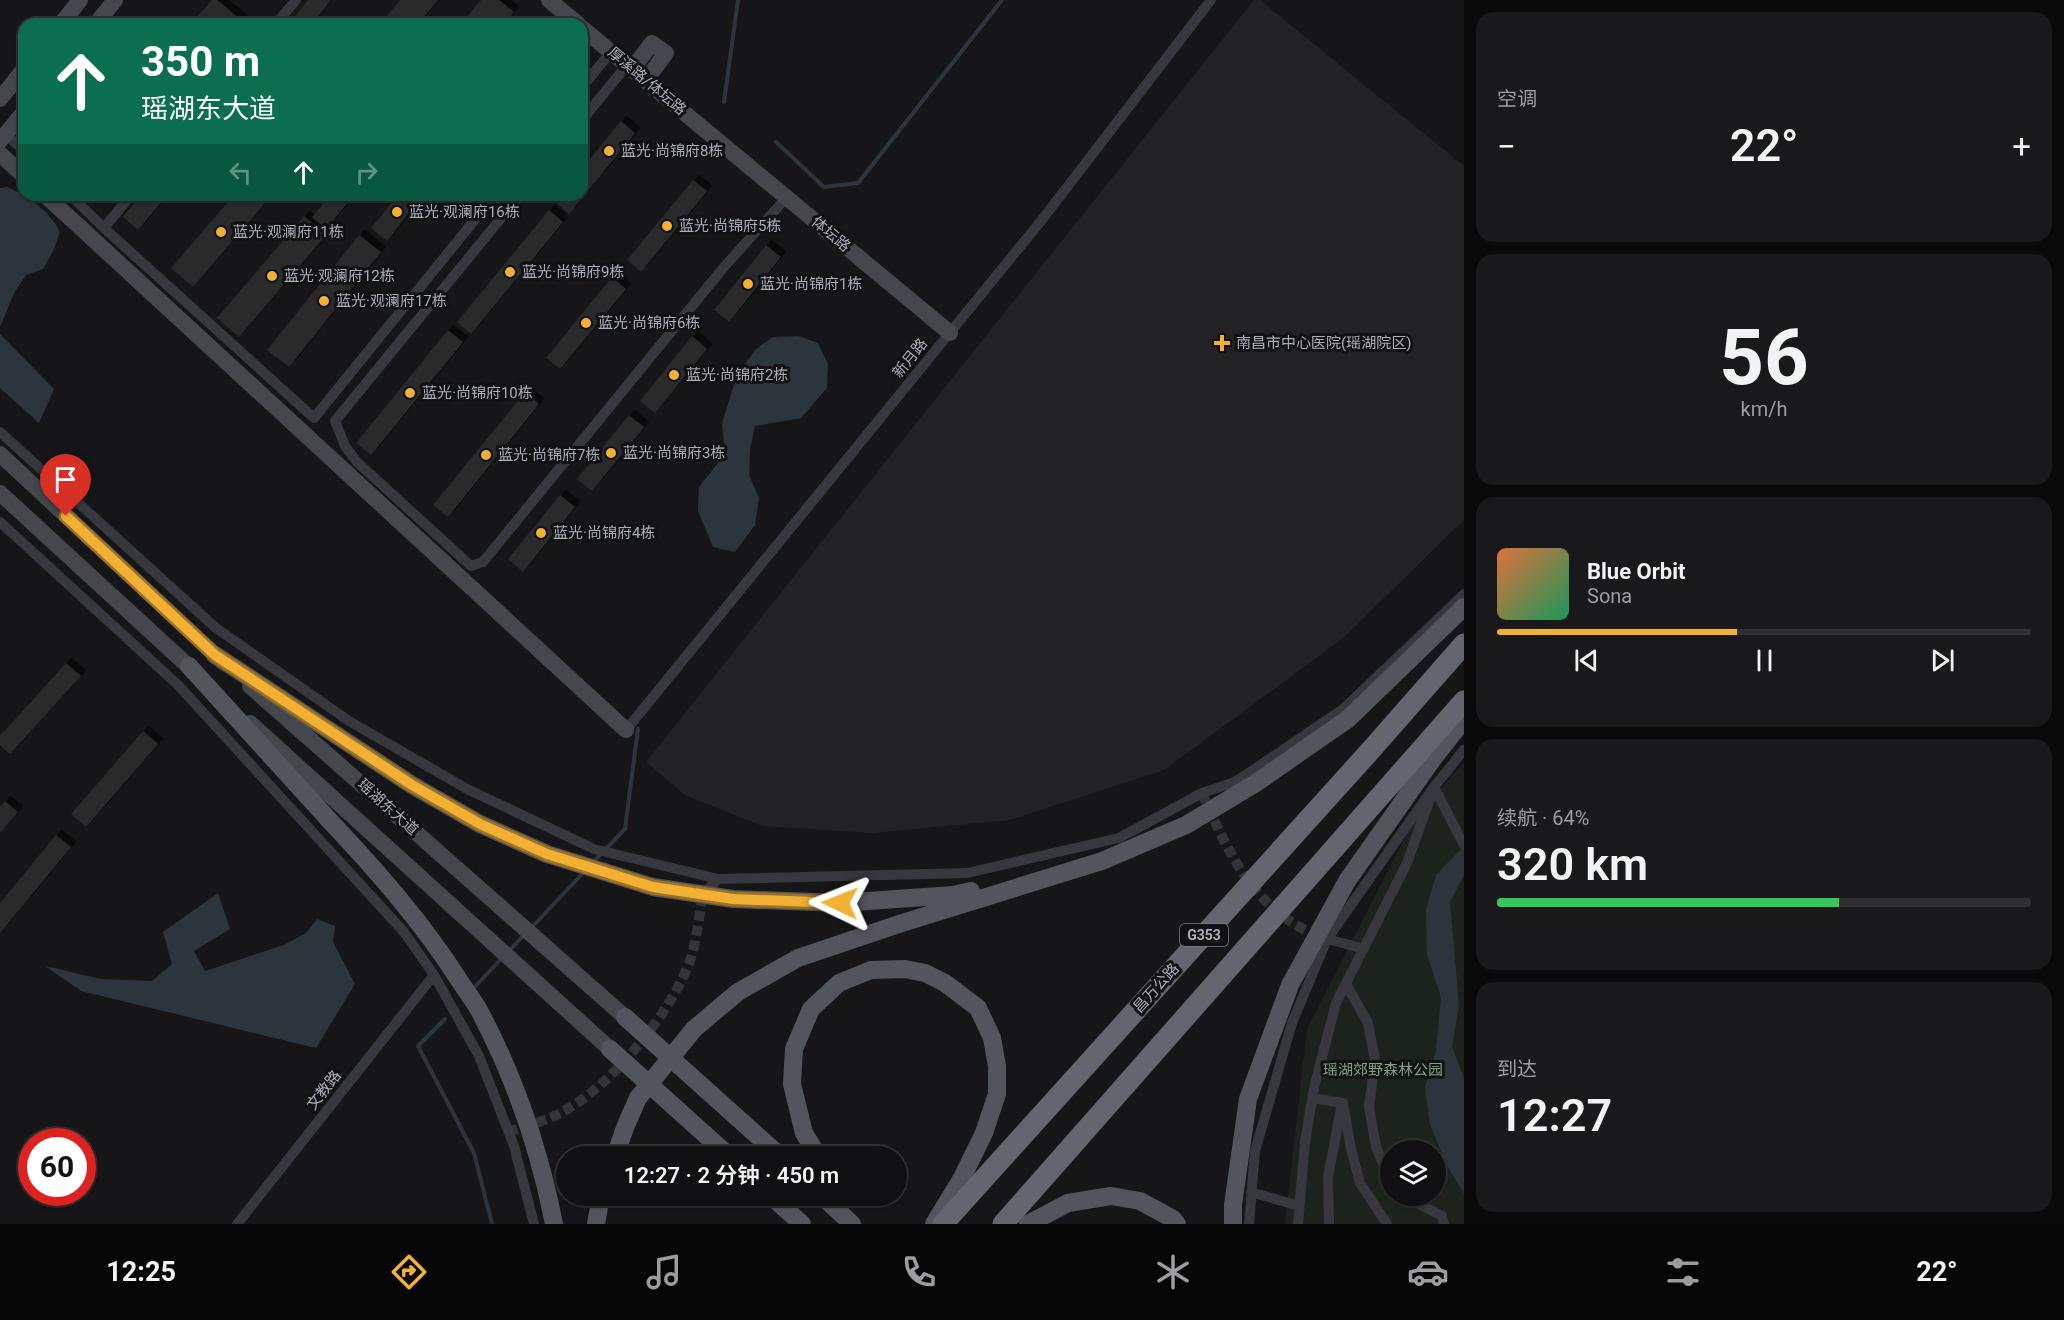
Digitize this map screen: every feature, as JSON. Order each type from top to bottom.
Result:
[{"type":"highway","name":"昌万公路","points":[[943,1224],[1347,777],[1464,644]]},
{"type":"highway","name":"G353","points":[[1003,1224],[1464,701]]},
{"type":"main road","points":[[66,18],[80,0]]},
{"type":"main road","points":[[101,18],[115,0]]},
{"type":"main road","points":[[549,0],[571,18]]},
{"type":"main road","name":"厚溪路/体坛路","points":[[588,33],[711,134]]},
{"type":"main road","points":[[630,67],[652,42],[666,53],[645,80]]},
{"type":"main road","points":[[0,99],[18,76]]},
{"type":"main road","points":[[3,138],[18,119]]},
{"type":"main road","name":"体坛路","points":[[711,134],[950,333]]},
{"type":"main road","points":[[0,154],[18,170]]},
{"type":"main road","points":[[52,201],[626,730]]},
{"type":"main road","name":"瑶湖东大道","points":[[0,454],[215,655],[769,1146]]},
{"type":"main road","name":"瑶湖东大道","points":[[0,494],[716,1146]]},
{"type":"main road","points":[[619,1146],[638,1098],[694,1029],[738,992],[798,958],[1102,861],[1186,825],[1257,783],[1348,719],[1464,608]]},
{"type":"main road","points":[[215,655],[412,785],[480,824],[547,854],[653,887],[733,899],[840,903],[953,895],[1102,861]]},
{"type":"main road","points":[[189,666],[367,861],[421,924],[451,967],[481,1013],[509,1074],[532,1137],[554,1224]]},
{"type":"main road","points":[[1233,1224],[1233,1204],[1248,1099],[1290,985],[1347,881],[1432,760],[1464,719]]},
{"type":"main road","points":[[812,1146],[804,1133],[792,1084],[794,1049],[811,1009],[840,983],[872,970],[905,969],[925,973],[945,983],[978,1008],[992,1038],[997,1066],[997,1094],[984,1133],[962,1178],[934,1224]]},
{"type":"main road","points":[[1028,1224],[1068,1203],[1111,1196],[1140,1201],[1173,1219],[1177,1224]]},
{"type":"main road","points":[[596,1224],[599,1206]]},
{"type":"main road","points":[[771,1206],[788,1224]]},
{"type":"main road","points":[[782,1206],[802,1224]]},
{"type":"main road","points":[[833,1206],[853,1224]]},
{"type":"main road","points":[[846,1206],[853,1224]]},
{"type":"street","points":[[281,18],[296,0]]},
{"type":"street","name":"新月路","points":[[626,730],[1041,221],[1211,0]]},
{"type":"street","points":[[588,80],[611,52]]},
{"type":"street","points":[[588,113],[630,67]]},
{"type":"street","points":[[3,138],[18,147]]},
{"type":"street","points":[[515,201],[335,421],[345,446],[357,462],[471,566],[483,562],[724,267],[787,197]]},
{"type":"street","points":[[76,201],[314,418],[490,201]]},
{"type":"street","points":[[104,228],[126,201]]},
{"type":"street","points":[[0,432],[216,628],[349,721],[467,789],[594,849],[718,879],[967,873],[1119,837],[1202,793],[1235,782],[1342,710],[1464,594]]},
{"type":"street","points":[[0,522],[178,685],[404,932],[434,975],[479,1056],[514,1146],[534,1224]]},
{"type":"street","points":[[1249,1224],[1255,1151],[1292,1023],[1327,939],[1434,787],[1464,750]]},
{"type":"street","points":[[1434,787],[1464,845]]},
{"type":"street","points":[[1299,1224],[1305,1142],[1312,1098],[1336,1003],[1407,862],[1434,787]]},
{"type":"street","points":[[703,894],[718,879]]},
{"type":"street","points":[[1327,939],[1364,949]]},
{"type":"street","name":"文教路","points":[[237,1224],[434,975]]},
{"type":"street","points":[[1346,984],[1368,1023],[1375,1060],[1369,1107],[1380,1158]]},
{"type":"street","points":[[1312,1098],[1343,1103]]},
{"type":"street","points":[[1329,1224],[1328,1177],[1343,1103]]},
{"type":"street","points":[[1343,1103],[1360,1183],[1387,1224]]},
{"type":"street","points":[[1251,1192],[1299,1206]]},
{"type":"street","points":[[1423,1206],[1442,1216],[1444,1224]]},
{"type":"shaded area","name":"南昌市中心医院(瑶湖院区)","points":[[1254,0],[1260,0],[1464,166],[1464,520],[1342,639],[1164,770],[1010,820],[872,833],[762,826],[685,795],[646,762]]},
{"type":"shaded area","points":[[7,187],[18,192],[18,201],[32,201],[38,205],[56,224],[60,232],[43,269],[26,275],[14,293],[0,327],[0,188]]},
{"type":"shaded area","points":[[0,334],[54,389],[39,423],[0,388]]},
{"type":"shaded area","points":[[798,336],[818,343],[828,364],[827,388],[801,418],[755,426],[750,449],[749,475],[759,498],[755,525],[735,552],[713,547],[698,511],[699,487],[725,454],[722,423],[737,375],[756,349],[773,337]]},
{"type":"shaded area","points":[[1464,846],[1464,875],[1450,902],[1459,1005],[1452,1047],[1464,1078],[1464,1194],[1446,1162],[1446,1140],[1436,1140],[1430,1125],[1425,1088],[1436,1051],[1441,997],[1427,955],[1426,909],[1436,875]]},
{"type":"shaded area","points":[[218,893],[230,929],[194,951],[205,971],[284,945],[306,933],[317,919],[335,926],[333,942],[355,984],[316,1048],[81,991],[45,966],[101,979],[152,981],[172,964],[163,932]]},
{"type":"green space","name":"瑶湖郊野森林公园","points":[[1464,762],[1464,1224],[1285,1224],[1307,1029],[1415,818]]},
{"type":"building","points":[[212,0],[217,0],[239,18],[196,18]]},
{"type":"building","points":[[308,0],[331,0],[317,18],[293,18]]},
{"type":"building","points":[[400,0],[438,0],[423,18],[385,18]]},
{"type":"building","points":[[481,0],[499,0],[514,12],[509,18],[466,18]]},
{"type":"building","name":"蓝光·尚锦府8栋","points":[[621,121],[635,133],[588,191],[588,162]]},
{"type":"building","name":"蓝光·尚锦府5栋","points":[[693,180],[707,191],[641,272],[627,260]]},
{"type":"building","points":[[136,201],[162,201],[138,230],[123,217]]},
{"type":"building","name":"蓝光·观澜府11栋","points":[[229,201],[267,201],[193,287],[171,268]]},
{"type":"building","points":[[325,201],[349,201],[326,229],[312,217]]},
{"type":"building","name":"蓝光·观澜府16栋","points":[[393,201],[418,201],[387,241],[371,228]]},
{"type":"building","name":"蓝光·尚锦府8栋","points":[[556,201],[580,201],[569,214]]},
{"type":"building","name":"蓝光·尚锦府9栋","points":[[549,210],[563,222],[471,334],[457,322]]},
{"type":"building","name":"蓝光·观澜府12栋","points":[[304,216],[326,235],[239,337],[217,318]]},
{"type":"building","name":"蓝光·观澜府17栋","points":[[359,235],[381,252],[289,367],[267,350]]},
{"type":"building","name":"蓝光·尚锦府1栋","points":[[766,245],[781,257],[729,322],[714,310]]},
{"type":"building","name":"蓝光·尚锦府6栋","points":[[612,277],[626,289],[560,369],[546,358]]},
{"type":"building","name":"蓝光·尚锦府10栋","points":[[448,330],[463,342],[371,455],[356,443]]},
{"type":"building","name":"蓝光·尚锦府2栋","points":[[692,336],[707,349],[655,413],[640,401]]},
{"type":"building","name":"蓝光·尚锦府7栋","points":[[525,392],[539,404],[448,517],[433,505]]},
{"type":"building","name":"蓝光·尚锦府3栋","points":[[629,415],[644,427],[592,491],[577,479]]},
{"type":"building","name":"蓝光·尚锦府4栋","points":[[560,495],[575,507],[523,572],[508,559]]},
{"type":"building","points":[[66,663],[81,676],[10,754],[0,745],[0,736]]},
{"type":"building","points":[[143,731],[158,744],[86,827],[71,814]]},
{"type":"building","points":[[5,801],[18,812],[0,833],[0,807]]},
{"type":"building","points":[[56,835],[71,847],[0,933],[0,903]]},
{"type":"waterway","points":[[724,102],[738,0]]},
{"type":"waterway","points":[[776,142],[824,187],[858,183],[1002,0]]},
{"type":"waterway","points":[[594,861],[625,829],[638,729]]},
{"type":"waterway","points":[[533,926],[583,873]]},
{"type":"waterway","points":[[511,949],[522,937]]},
{"type":"waterway","points":[[474,988],[500,960]]},
{"type":"waterway","points":[[445,1019],[418,1046],[474,1153],[492,1224]]},
{"type":"tunnel","points":[[1202,793],[1223,838],[1247,879],[1279,913],[1322,937]]},
{"type":"tunnel","points":[[508,1132],[551,1118],[583,1099],[621,1065],[639,1044],[670,1000],[691,958],[703,894]]},
{"type":"place","name":"蓝光·尚锦府8栋","points":[[609,151]]},
{"type":"place","name":"蓝光·观澜府16栋","points":[[397,212]]},
{"type":"place","name":"蓝光·尚锦府5栋","points":[[667,226]]},
{"type":"place","name":"蓝光·观澜府11栋","points":[[221,232]]},
{"type":"place","name":"蓝光·尚锦府9栋","points":[[510,272]]},
{"type":"place","name":"蓝光·观澜府12栋","points":[[272,276]]},
{"type":"place","name":"蓝光·尚锦府1栋","points":[[748,284]]},
{"type":"place","name":"蓝光·观澜府17栋","points":[[324,301]]},
{"type":"place","name":"蓝光·尚锦府6栋","points":[[586,323]]},
{"type":"place","name":"南昌市中心医院(瑶湖院区)","points":[[1222,343]]},
{"type":"place","name":"蓝光·尚锦府2栋","points":[[674,375]]},
{"type":"place","name":"蓝光·尚锦府10栋","points":[[410,393]]},
{"type":"place","name":"蓝光·尚锦府3栋","points":[[611,453]]},
{"type":"place","name":"蓝光·尚锦府7栋","points":[[486,455]]},
{"type":"place","name":"蓝光·尚锦府4栋","points":[[541,533]]},
{"type":"route","points":[[66,516],[215,655],[412,785],[480,824],[547,854],[653,887],[733,899],[840,903]]}]
